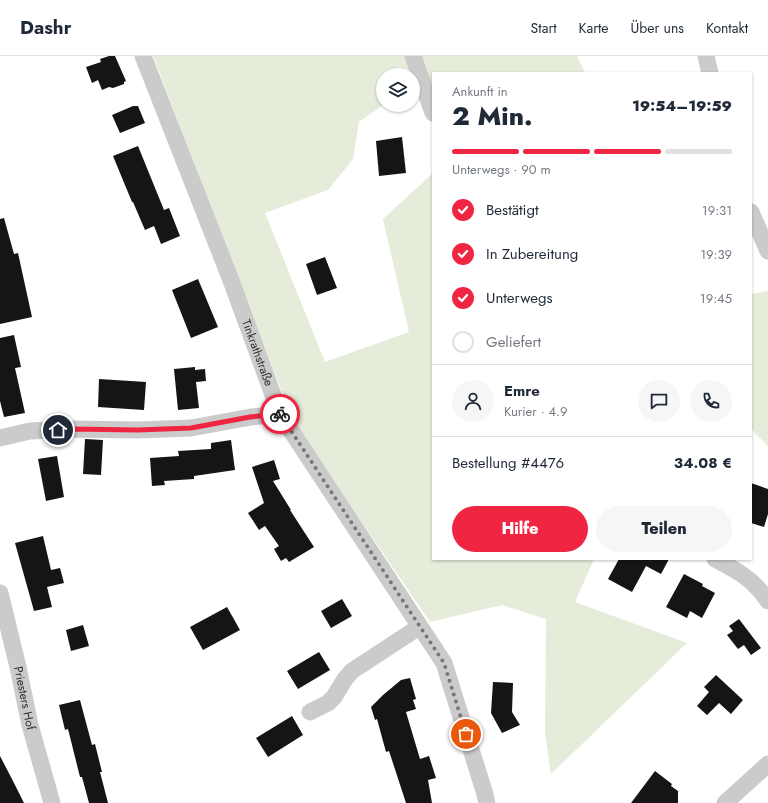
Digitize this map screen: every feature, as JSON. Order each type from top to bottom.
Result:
[{"type":"street","name":"Tinkrathstraße","points":[[143,56],[232,283],[280,414],[444,663],[487,803]]},
{"type":"street","points":[[413,56],[432,110]]},
{"type":"street","points":[[706,56],[710,72]]},
{"type":"street","points":[[752,214],[768,251]]},
{"type":"street","points":[[0,438],[30,431],[71,429],[138,430],[191,428],[250,417],[280,414]]},
{"type":"street","points":[[717,560],[748,579],[760,589],[768,601]]},
{"type":"street","name":"Priesters Hof","points":[[0,593],[30,725],[52,803]]},
{"type":"street","points":[[310,712],[328,704],[352,671],[419,627]]},
{"type":"street","points":[[725,803],[768,764]]},
{"type":"green space","points":[[153,56],[407,56],[410,68],[376,68],[376,110],[359,122],[353,159],[328,190],[265,213],[325,362],[409,332],[383,219],[432,174],[432,560],[594,560],[575,602],[687,643],[551,774],[545,732],[546,619],[502,605],[430,622],[297,427],[282,392]]},
{"type":"green space","points":[[416,56],[577,56],[585,72],[432,72],[432,106]]},
{"type":"green space","points":[[768,291],[768,446],[752,430],[752,294]]},
{"type":"building","points":[[115,56],[126,81],[124,84],[102,90],[98,80],[92,83],[86,67],[101,62],[100,59]]},
{"type":"building","points":[[133,106],[138,106],[145,123],[120,133],[112,115]]},
{"type":"building","points":[[402,137],[406,173],[379,176],[376,141]]},
{"type":"building","points":[[138,146],[164,210],[169,208],[180,236],[161,244],[154,226],[145,230],[113,156]]},
{"type":"building","points":[[4,218],[14,254],[18,253],[32,317],[0,324],[0,219]]},
{"type":"building","points":[[325,257],[337,288],[317,295],[306,264]]},
{"type":"building","points":[[198,279],[218,327],[191,338],[172,290]]},
{"type":"building","points":[[14,335],[21,367],[15,368],[25,413],[4,417],[0,401],[0,338]]},
{"type":"building","points":[[195,367],[195,370],[205,369],[206,381],[196,382],[199,408],[178,410],[174,369]]},
{"type":"building","points":[[99,379],[146,382],[144,410],[98,407]]},
{"type":"building","points":[[85,439],[103,440],[101,475],[83,474]]},
{"type":"building","points":[[231,440],[235,470],[194,476],[194,479],[164,481],[165,485],[152,486],[150,458],[179,456],[178,451],[211,449],[211,443]]},
{"type":"building","points":[[57,456],[64,497],[46,501],[38,459]]},
{"type":"building","points":[[274,460],[280,479],[273,481],[314,547],[289,562],[286,558],[281,561],[274,549],[279,546],[265,526],[259,530],[248,513],[264,503],[252,467]]},
{"type":"building","points":[[752,483],[768,489],[768,514],[764,527],[752,523]]},
{"type":"building","points":[[43,536],[51,570],[60,568],[64,583],[47,587],[52,607],[34,611],[15,543]]},
{"type":"building","points":[[618,560],[668,560],[661,574],[646,566],[632,592],[608,579]]},
{"type":"building","points":[[684,574],[703,584],[702,586],[715,593],[702,618],[690,611],[687,618],[666,607]]},
{"type":"building","points":[[342,599],[352,616],[331,628],[321,611]]},
{"type":"building","points":[[227,607],[240,630],[203,650],[190,627]]},
{"type":"building","points":[[739,619],[761,648],[751,655],[744,645],[738,649],[727,635],[733,631],[729,626]]},
{"type":"building","points":[[83,625],[89,646],[71,651],[66,630]]},
{"type":"building","points":[[319,652],[330,670],[298,689],[287,671]]},
{"type":"building","points":[[716,675],[743,700],[731,714],[719,703],[707,715],[697,706],[709,692],[704,687]]},
{"type":"building","points":[[410,678],[416,699],[413,700],[416,709],[406,712],[420,759],[429,756],[436,778],[428,780],[432,803],[406,803],[389,751],[386,752],[377,719],[375,720],[371,707],[401,680]]},
{"type":"building","points":[[493,682],[513,683],[512,712],[520,725],[502,733],[491,713]]},
{"type":"building","points":[[80,700],[92,745],[95,744],[108,803],[89,803],[82,777],[80,777],[68,729],[65,730],[59,705]]},
{"type":"building","points":[[292,716],[303,735],[268,757],[256,738]]},
{"type":"building","points":[[0,756],[14,783],[24,803],[0,803]]},
{"type":"building","points":[[655,771],[672,784],[671,786],[678,791],[678,803],[631,803]]},
{"type":"way so far","points":[[280,414],[444,663],[466,734]]},
{"type":"route","points":[[58,430],[138,430],[191,428],[250,417],[280,414]]}]
